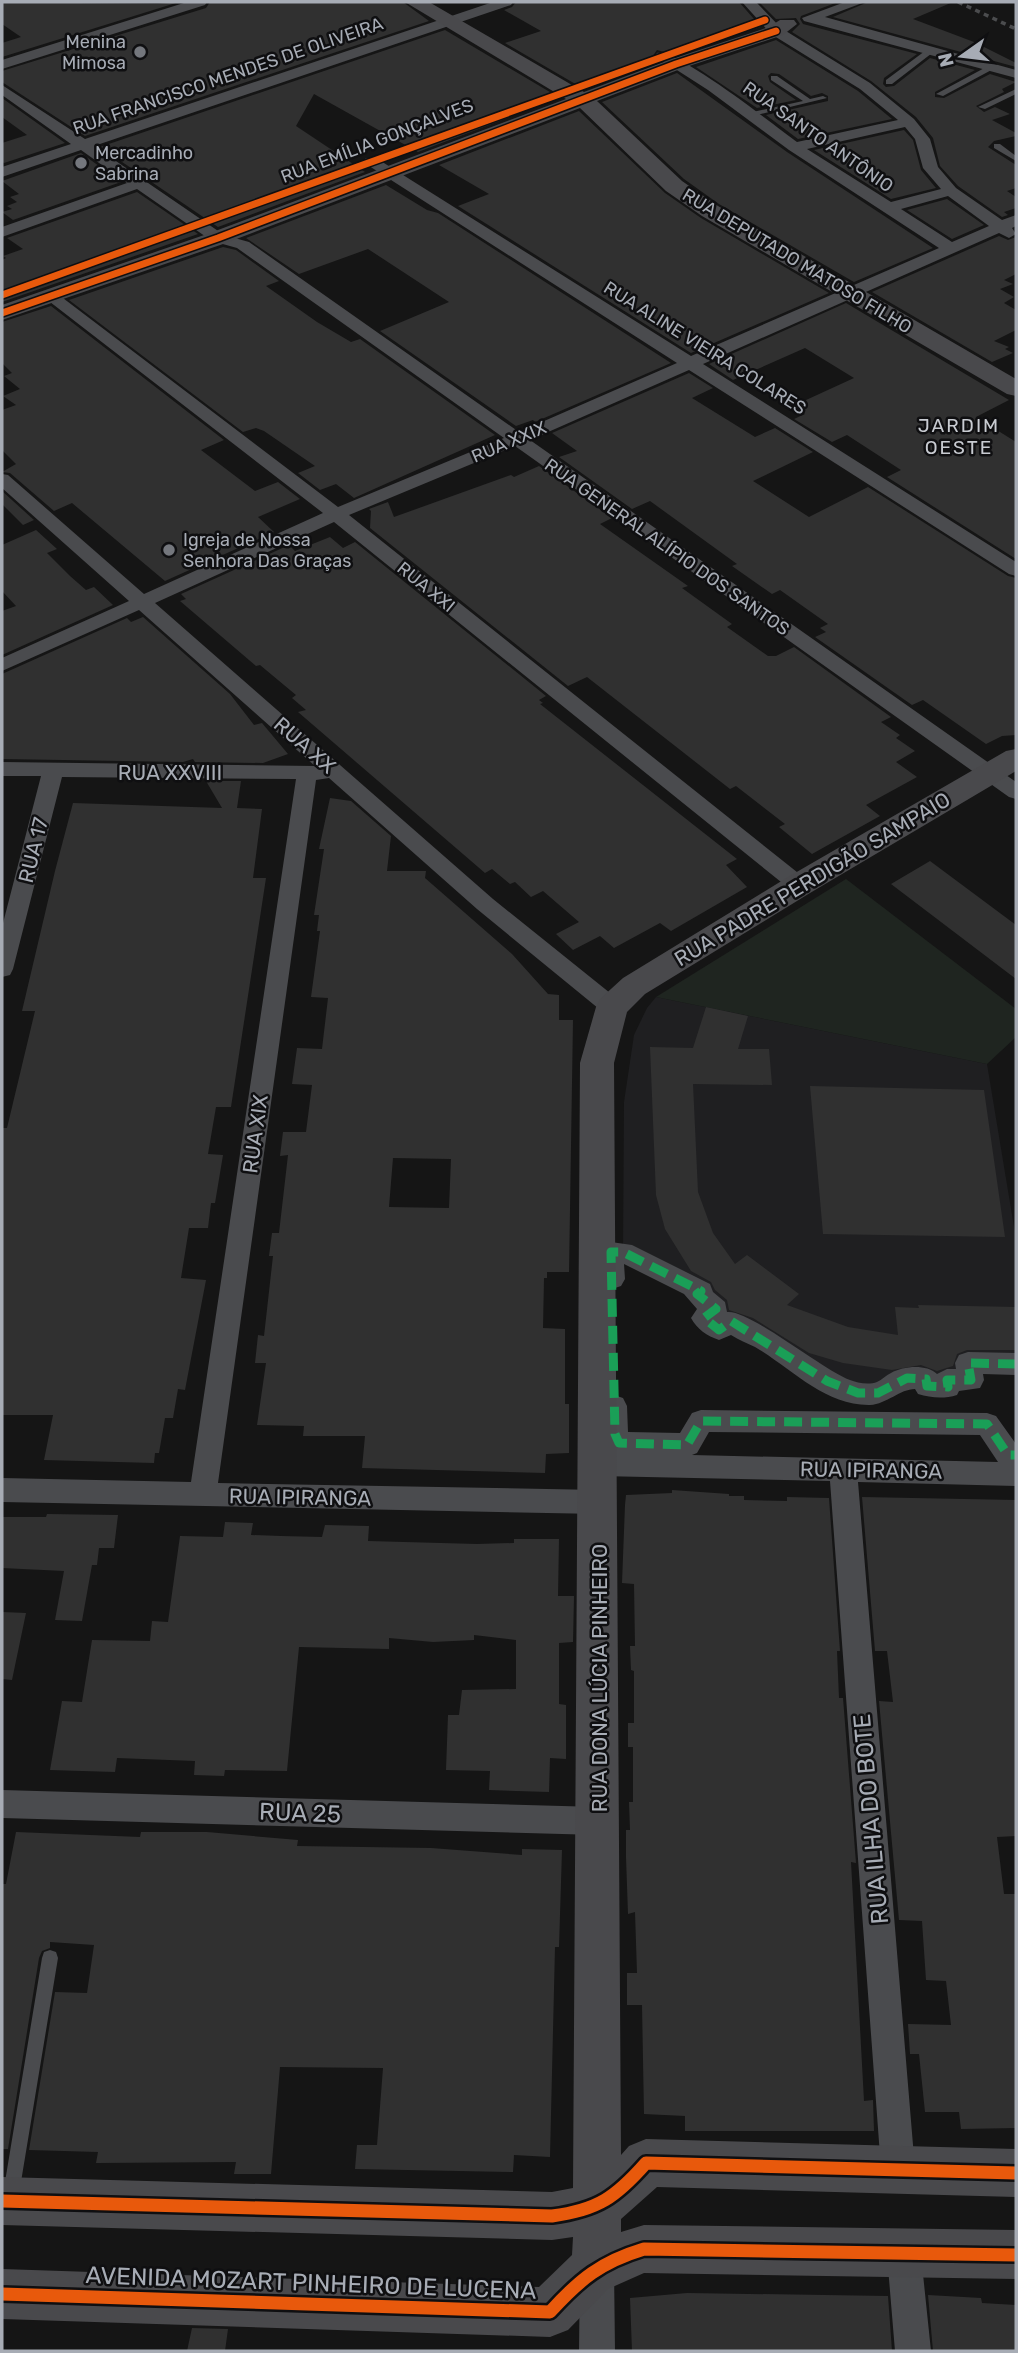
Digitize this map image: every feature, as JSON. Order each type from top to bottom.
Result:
[{"type":"street","points":[[2,65],[200,2]]},
{"type":"street","name":"RUA DEPUTADO MATOSO FILHO","points":[[415,2],[576,95],[674,186],[710,211],[1016,390]]},
{"type":"street","name":"RUA FRANCISCO MENDES DE OLIVEIRA","points":[[2,172],[506,2]]},
{"type":"street","points":[[749,2],[776,25],[864,86],[909,122],[922,139],[932,168],[951,191],[1008,224],[1016,237]]},
{"type":"street","name":"RUA EMÍLIA GONÇALVES","points":[[2,313],[224,232],[380,167],[669,60],[858,2]]},
{"type":"street","points":[[811,18],[1016,74]]},
{"type":"street","name":"RUA SANTO ANTÔNIO","points":[[669,60],[794,147],[952,249]]},
{"type":"street","name":"RUA GENERAL ALÍPIO DOS SANTOS","points":[[2,71],[101,139],[224,232],[515,440],[1003,766],[1016,792]]},
{"type":"street","name":"RUA GENERAL ALÍPIO DOS SANTOS","points":[[2,89],[138,184],[224,232]]},
{"type":"street","points":[[11,115],[29,109]]},
{"type":"street","points":[[794,147],[909,122]]},
{"type":"street","name":"RUA ALINE VIEIRA COLARES","points":[[380,167],[1016,570]]},
{"type":"street","points":[[2,232],[138,184]]},
{"type":"street","points":[[888,208],[951,191]]},
{"type":"street","name":"RUA XXIX","points":[[2,665],[336,514],[515,440],[1008,224]]},
{"type":"street","name":"RUA EMÍLIA GONÇALVES","points":[[2,295],[224,232]]},
{"type":"street","name":"RUA XXI","points":[[49,295],[336,514],[799,885]]},
{"type":"street","name":"RUA XX","points":[[2,479],[485,904],[612,1007]]},
{"type":"street","name":"RUA PADRE PERDIGÃO SAMPAIO","points":[[612,1007],[634,986],[799,885],[1003,766]]},
{"type":"street","name":"RUA XXVIII","points":[[2,769],[338,774]]},
{"type":"street","name":"RUA 17","points":[[2,969],[53,771]]},
{"type":"street","name":"RUA XIX","points":[[203,1495],[307,773]]},
{"type":"street","name":"RUA DONA LÚCIA PINHEIRO","points":[[597,2351],[597,1063],[612,1007]]},
{"type":"street","points":[[1016,1364],[968,1363],[971,1380],[947,1380],[948,1387],[927,1386],[926,1379],[902,1379],[886,1392],[868,1395],[849,1391],[828,1381],[731,1321],[719,1330],[704,1318],[716,1309],[697,1294],[701,1291],[623,1252],[611,1252],[615,1434],[619,1443],[687,1445],[701,1421],[987,1424],[1008,1455],[1016,1455]]},
{"type":"street","name":"RUA IPIRANGA","points":[[2,1490],[203,1495],[599,1483],[843,1470],[1016,1474]]},
{"type":"street","name":"RUA ILHA DO BOTE","points":[[843,1470],[898,2169]]},
{"type":"street","name":"RUA 25","points":[[2,1804],[598,1821]]},
{"type":"street","points":[[6,2201],[552,2216],[584,2212],[610,2201],[646,2163],[1016,2173]]},
{"type":"street","name":"AVENIDA MOZART PINHEIRO DE LUCENA","points":[[2,2294],[550,2312],[580,2279],[597,2266],[644,2249],[1016,2255]]},
{"type":"street","points":[[904,2255],[914,2351]]},
{"type":"lane","points":[[888,82],[932,50]]},
{"type":"lane","points":[[940,94],[993,67]]},
{"type":"lane","points":[[774,78],[808,101]]},
{"type":"lane","points":[[982,107],[1016,91]]},
{"type":"lane","points":[[751,115],[824,97]]},
{"type":"lane","points":[[998,146],[1016,159]]},
{"type":"lane","points":[[6,2201],[50,1958]]},
{"type":"shaded area","points":[[846,879],[1016,1009],[1016,1037],[987,1064],[656,997]]},
{"type":"shaded area","points":[[656,997],[987,1064],[1016,1239],[1016,1364],[969,1363],[927,1386],[868,1395],[716,1309],[623,1252],[624,1102],[634,1035],[647,1008]]},
{"type":"building","points":[[2,2],[179,2],[2,57],[2,43],[21,37],[2,24]]},
{"type":"building","points":[[210,2],[403,2],[429,21],[85,136],[2,82],[2,71],[206,8]]},
{"type":"building","points":[[516,2],[739,2],[761,27],[675,55],[657,50],[652,57],[658,61],[584,89],[505,43],[541,31],[504,10]]},
{"type":"building","points":[[759,2],[838,2],[801,16],[800,19],[803,24],[917,54],[884,78],[883,84],[886,87],[894,86],[930,58],[975,70],[935,92],[935,97],[944,98],[990,74],[1016,82],[1002,89],[1004,92],[976,106],[984,112],[995,107],[1010,114],[992,120],[1016,133],[1016,136],[994,141],[988,147],[1016,165],[1016,188],[1007,191],[1016,197],[1016,208],[1004,212],[1008,215],[1002,217],[958,186],[940,166],[933,138],[916,117],[871,81],[792,32],[800,24],[796,18],[776,19]]},
{"type":"building","points":[[868,2],[953,2],[913,19],[974,42],[1016,63],[1016,67],[833,17]]},
{"type":"building","points":[[445,30],[560,98],[418,152],[314,94],[296,126],[365,172],[218,227],[100,147]]},
{"type":"building","points":[[776,40],[858,91],[892,119],[798,139],[766,115],[828,101],[828,96],[822,93],[811,96],[779,74],[771,73],[768,76],[770,82],[796,100],[757,108],[696,67]]},
{"type":"building","points":[[677,73],[787,152],[933,248],[854,282],[719,204],[684,179],[602,102]]},
{"type":"building","points":[[2,98],[65,143],[2,162],[2,143],[27,135],[2,117]]},
{"type":"building","points":[[579,111],[665,193],[701,218],[829,293],[691,353],[458,206],[489,194],[439,165]]},
{"type":"building","points":[[904,130],[913,140],[921,170],[936,188],[891,199],[814,150]]},
{"type":"building","points":[[81,153],[121,182],[13,220],[2,212],[12,209],[7,206],[17,202],[10,197],[19,194],[2,181]]},
{"type":"building","points":[[386,185],[427,210],[438,213],[671,363],[535,422],[533,420],[516,426],[380,331],[449,302],[368,249],[299,274],[246,238]]},
{"type":"building","points":[[137,192],[198,234],[2,302],[2,260],[6,258],[3,256],[23,249],[7,238]]},
{"type":"building","points":[[947,199],[984,225],[952,239],[907,210]]},
{"type":"building","points":[[999,236],[1008,240],[1016,237],[1016,274],[1004,280],[1013,284],[1000,289],[1014,297],[1004,303],[1016,310],[1016,330],[994,341],[1009,347],[1005,349],[1013,353],[992,362],[872,292]]},
{"type":"building","points":[[223,247],[236,250],[279,281],[266,286],[317,322],[351,342],[360,339],[495,435],[354,498],[336,484],[320,490],[298,473],[315,466],[264,431],[256,428],[243,432],[69,300]]},
{"type":"building","points":[[846,303],[1009,400],[976,417],[1016,442],[1016,559],[887,477],[901,470],[847,435],[832,442],[794,419],[805,414],[793,406],[854,378],[805,348],[733,380],[709,364]]},
{"type":"building","points":[[51,306],[224,440],[201,450],[255,491],[278,482],[300,499],[258,517],[274,532],[165,581],[72,503],[54,511],[10,473],[2,472],[16,464],[2,450],[2,410],[16,405],[3,396],[20,389],[4,376],[12,373],[2,363],[2,322]]},
{"type":"building","points":[[689,373],[713,388],[692,398],[755,437],[775,428],[813,452],[753,481],[809,517],[868,487],[1008,576],[1016,578],[1016,735],[1002,736],[986,744],[923,700],[912,705],[815,637],[826,632],[820,628],[828,624],[780,590],[772,594],[732,566],[737,564],[650,501],[632,509],[559,457],[577,451],[552,433]]},
{"type":"building","points":[[539,466],[612,518],[600,524],[688,586],[682,588],[732,624],[727,627],[768,656],[776,656],[794,647],[891,717],[881,722],[900,735],[896,738],[915,751],[896,762],[917,777],[866,805],[880,816],[812,854],[779,827],[785,824],[736,786],[730,789],[587,677],[568,686],[370,528],[369,509],[388,502],[394,517]]},
{"type":"building","points":[[2,491],[34,520],[23,525],[2,504]]},
{"type":"building","points":[[36,530],[57,549],[47,553],[70,576],[86,590],[94,587],[113,605],[2,655],[2,611],[16,606],[2,591],[2,545]]},
{"type":"building","points":[[330,537],[343,548],[355,542],[546,696],[539,700],[543,703],[540,704],[737,859],[726,865],[747,887],[671,931],[660,923],[614,948],[600,936],[573,950],[556,934],[579,922],[543,891],[531,897],[515,882],[510,884],[492,869],[485,873],[298,712],[306,710],[292,698],[296,695],[260,665],[256,666],[180,601],[186,599],[181,594],[289,545],[295,551]]},
{"type":"building","points":[[143,617],[230,694],[254,725],[262,723],[288,754],[263,763],[195,762],[193,759],[183,762],[2,759],[2,674],[127,618],[131,622]]},
{"type":"building","points":[[206,781],[241,781],[237,808],[262,809],[253,878],[266,878],[231,1107],[216,1107],[208,1154],[223,1155],[215,1203],[211,1203],[208,1228],[189,1228],[181,1278],[206,1280],[185,1390],[178,1389],[173,1418],[165,1418],[159,1453],[155,1453],[154,1463],[44,1460],[53,1415],[2,1415],[2,1128],[7,1128],[35,1011],[22,1011],[55,871],[73,803],[222,808]]},
{"type":"building","points":[[330,798],[351,801],[391,836],[387,871],[426,871],[425,878],[512,954],[548,994],[559,995],[559,1020],[573,1020],[569,1272],[547,1272],[547,1278],[544,1278],[543,1328],[565,1329],[565,1404],[569,1404],[569,1453],[546,1454],[545,1473],[362,1468],[365,1436],[303,1436],[304,1426],[257,1425],[266,1363],[255,1363],[258,1335],[264,1336],[273,1256],[269,1256],[272,1233],[279,1233],[288,1155],[280,1156],[283,1132],[306,1132],[312,1085],[292,1084],[297,1048],[322,1049],[328,998],[311,997],[320,931],[317,931],[319,915],[314,915],[324,849],[319,849]],"holes":[[[393,1158],[451,1159],[449,1208],[389,1207]]]},
{"type":"building","points":[[930,861],[1016,925],[1016,979],[891,884]]},
{"type":"building","points":[[706,1007],[748,1016],[738,1049],[769,1049],[772,1085],[693,1084],[698,1192],[713,1233],[735,1264],[747,1255],[799,1294],[787,1305],[848,1327],[898,1335],[895,1307],[1016,1307],[1016,1350],[967,1350],[957,1354],[953,1366],[937,1371],[921,1365],[892,1370],[843,1363],[809,1353],[753,1318],[729,1310],[727,1300],[715,1290],[711,1282],[691,1271],[665,1229],[656,1195],[650,1047],[693,1048]]},
{"type":"building","points":[[810,1086],[984,1090],[1005,1237],[823,1234]]},
{"type":"building","points":[[672,1490],[744,1496],[744,1500],[829,1498],[840,1651],[837,1651],[839,1698],[843,1698],[856,1863],[851,1862],[864,2101],[873,2100],[874,2131],[685,2131],[685,2116],[644,2114],[642,2005],[627,2005],[627,1973],[637,1973],[635,1912],[628,1914],[626,1857],[626,1830],[630,1830],[629,1802],[633,1802],[633,1747],[628,1747],[628,1723],[634,1723],[634,1671],[631,1670],[630,1646],[635,1646],[634,1584],[622,1583],[625,1505],[626,1495],[672,1493]]},
{"type":"building","points":[[862,1497],[1016,1500],[1016,1836],[997,1837],[1004,1894],[1016,1894],[1016,2128],[961,2129],[959,2112],[925,2112],[919,2054],[910,2054],[908,2024],[951,2025],[946,1981],[926,1980],[922,1921],[899,1920],[879,1701],[893,1702],[887,1651],[875,1651]]},
{"type":"building","points":[[47,1514],[118,1515],[114,1548],[99,1548],[97,1565],[92,1565],[82,1621],[55,1620],[64,1571],[2,1568],[2,1517],[46,1517]]},
{"type":"building","points":[[225,1522],[253,1523],[251,1535],[281,1536],[322,1537],[325,1525],[369,1526],[368,1541],[477,1544],[514,1543],[514,1539],[559,1539],[558,1596],[574,1596],[573,1642],[559,1643],[559,1704],[566,1705],[566,1759],[550,1758],[549,1792],[489,1790],[490,1771],[446,1770],[448,1715],[459,1715],[462,1690],[516,1689],[516,1640],[474,1635],[474,1640],[433,1642],[389,1638],[389,1649],[299,1647],[287,1771],[225,1770],[224,1776],[194,1775],[195,1761],[117,1758],[115,1772],[50,1770],[62,1701],[82,1702],[92,1640],[150,1641],[152,1621],[168,1622],[180,1536],[223,1537]]},
{"type":"building","points":[[2,1612],[26,1613],[12,1680],[2,1679]]},
{"type":"building","points":[[16,1832],[140,1837],[141,1832],[207,1832],[298,1840],[297,1846],[431,1848],[522,1855],[522,1849],[562,1850],[559,1947],[555,1947],[550,2157],[514,2155],[513,2172],[355,2169],[357,2145],[377,2145],[383,2068],[280,2067],[271,2174],[234,2174],[236,2162],[96,2163],[98,2152],[29,2150],[55,1992],[87,1993],[94,1945],[50,1942],[50,1948],[42,1951],[39,1958],[8,2149],[2,2149],[2,1884],[6,1884]]},
{"type":"building","points":[[687,2293],[888,2296],[892,2351],[632,2351],[630,2298]]},
{"type":"building","points":[[928,2295],[981,2298],[982,2303],[1016,2305],[1016,2351],[933,2351]]},
{"type":"building","points":[[192,2328],[228,2329],[225,2351],[187,2351]]},
{"type":"railway","points":[[958,2],[1016,29]]},
{"type":"marked path","points":[[1016,1364],[968,1363],[971,1380],[947,1380],[948,1387],[927,1386],[926,1379],[910,1378],[872,1394],[843,1389],[731,1321],[719,1330],[704,1318],[716,1309],[697,1294],[701,1291],[623,1252],[611,1252],[615,1434],[619,1443],[687,1445],[701,1421],[987,1424],[1008,1455],[1016,1455]]},
{"type":"cycle path","points":[[2,295],[765,20]]},
{"type":"cycle path","points":[[2,313],[218,238],[676,64],[776,31]]},
{"type":"cycle path","points":[[2,2201],[552,2216],[584,2211],[606,2202],[646,2163],[1016,2173]]},
{"type":"cycle path","points":[[2,2294],[550,2312],[581,2279],[601,2265],[644,2249],[1016,2255]]},
{"type":"place","name":"Menina Mimosa","points":[[140,52]]},
{"type":"place","name":"Mercadinho Sabrina","points":[[81,163]]},
{"type":"place","name":"Igreja de Nossa Senhora Das Graças","points":[[169,550]]},
{"type":"district","name":"JARDIM OESTE","points":[[959,436]]}]
